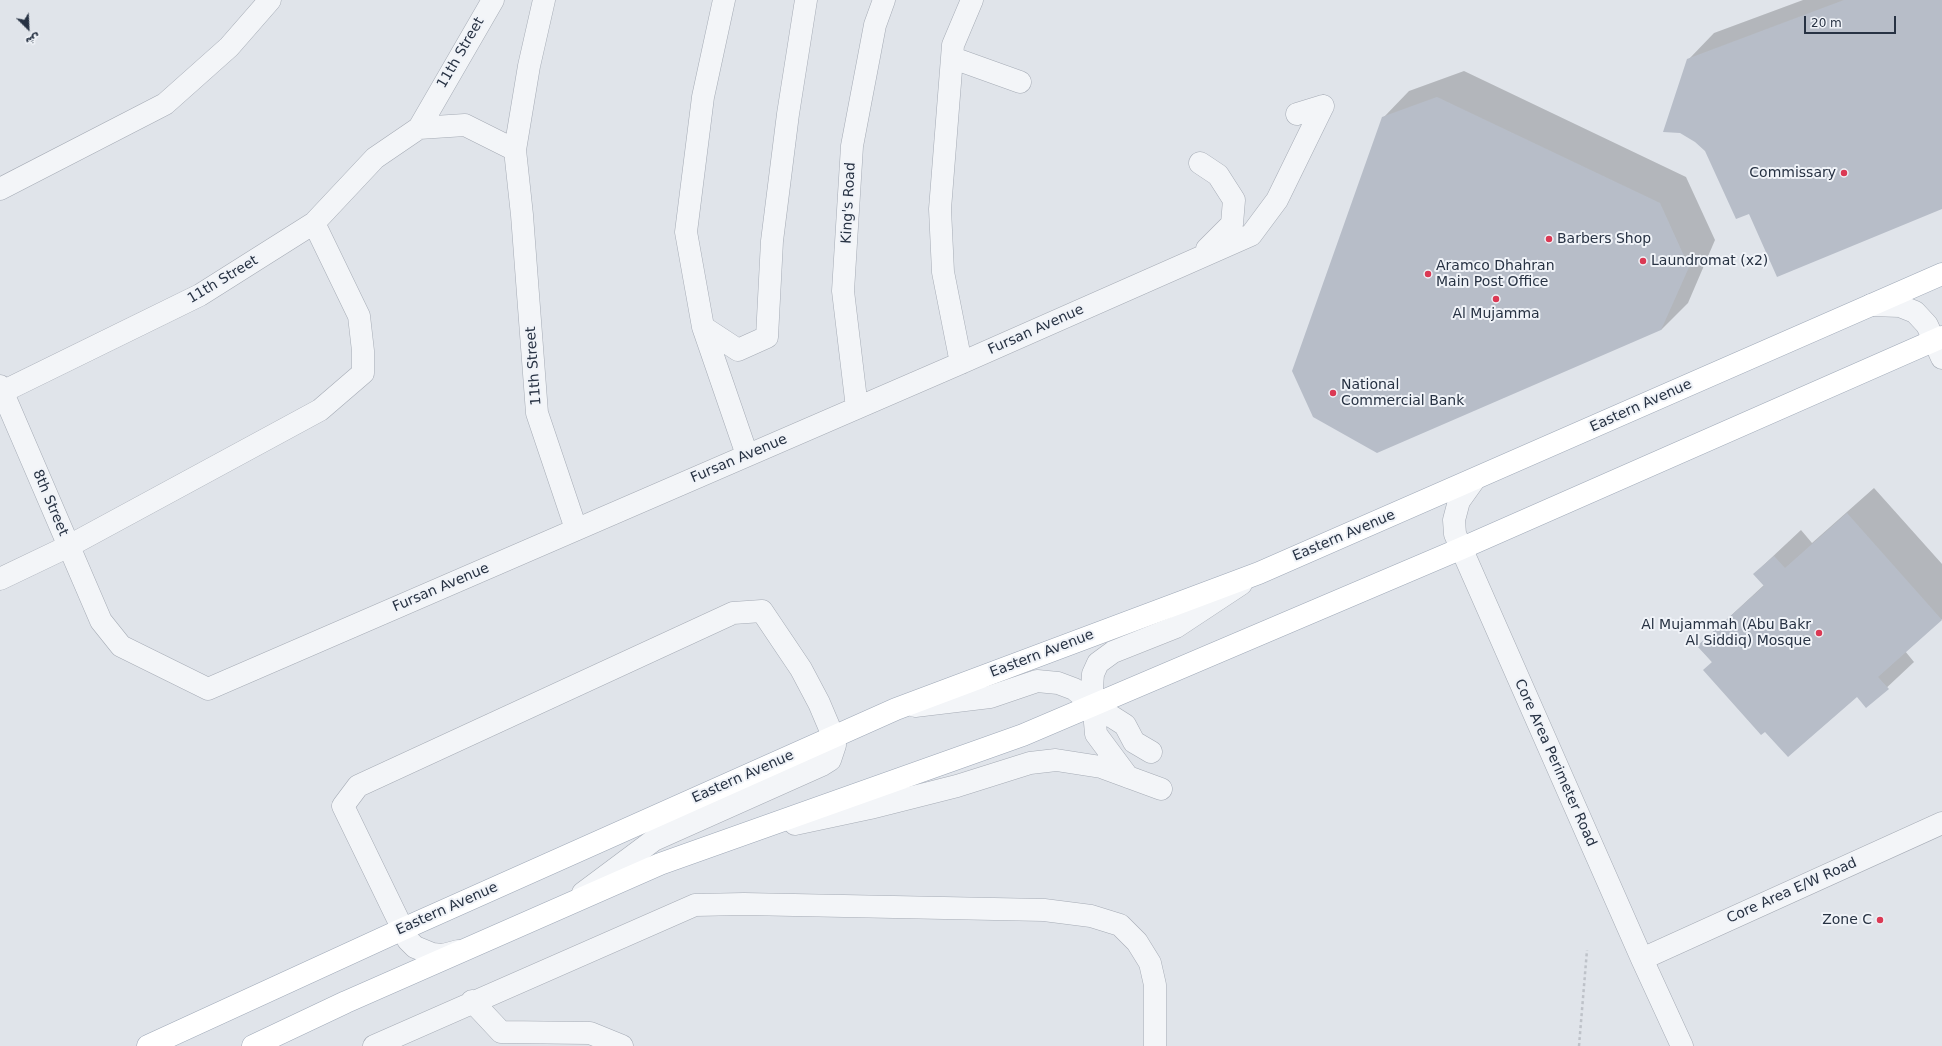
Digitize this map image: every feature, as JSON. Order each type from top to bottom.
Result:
[{"type":"main road","name":"Eastern Avenue","points":[[148,1046],[403,929],[833,736],[896,709],[1259,573],[1942,274]]},
{"type":"main road","points":[[253,1046],[346,1002],[660,864],[1023,734],[1939,345]]},
{"type":"street","points":[[0,189],[166,104],[229,47],[270,0]]},
{"type":"street","name":"11th Street","points":[[1,390],[200,295],[314,223],[375,158],[419,128],[493,0]]},
{"type":"street","name":"11th Street","points":[[544,0],[529,66],[515,150],[522,215],[537,413],[576,529]]},
{"type":"street","points":[[724,0],[703,97],[686,232],[703,327],[747,456]]},
{"type":"street","points":[[703,327],[738,350],[767,337],[772,241],[788,114],[806,0]]},
{"type":"street","name":"King's Road","points":[[857,408],[843,291],[852,146],[875,24],[884,0]]},
{"type":"street","points":[[961,363],[943,272],[940,210],[953,45],[972,0]]},
{"type":"street","points":[[953,58],[1020,82]]},
{"type":"street","name":"Fursan Avenue","points":[[101,620],[120,646],[208,689],[961,363],[1251,235],[1277,200],[1323,106],[1297,114]]},
{"type":"street","name":"11th Street","points":[[419,128],[465,124],[515,150]]},
{"type":"street","points":[[1198,258],[1232,224],[1234,200],[1218,175],[1200,163]]},
{"type":"street","points":[[0,579],[69,546],[320,410],[363,373],[363,351],[359,316],[314,223]]},
{"type":"street","points":[[1871,306],[1900,306],[1914,312],[1927,325],[1939,345]]},
{"type":"street","name":"8th Street","points":[[1,390],[101,620]]},
{"type":"street","name":"Core Area Perimeter Road","points":[[1474,480],[1459,501],[1454,520],[1455,534],[1460,549],[1682,1046]]},
{"type":"street","points":[[1128,777],[1096,734],[1092,704],[1094,674],[1098,663],[1113,652],[1176,628],[1259,573]]},
{"type":"street","points":[[465,950],[443,955],[422,951],[408,940],[343,806],[358,786],[733,613],[762,611],[801,669],[833,736],[836,745],[834,754],[830,760],[822,765],[654,840],[569,903]]},
{"type":"street","points":[[896,709],[990,697],[1037,681],[1058,683],[1074,689],[1092,704],[1125,725],[1134,742],[1151,752]]},
{"type":"street","points":[[742,835],[870,808],[957,786],[1036,762],[1056,760],[1082,762],[1101,767],[1161,789]]},
{"type":"street","name":"Core Area E/W Road","points":[[1642,958],[1942,823]]},
{"type":"street","points":[[375,1046],[695,905],[841,905],[1044,910],[1091,916],[1120,925],[1137,942],[1150,962],[1155,985],[1156,1046]]},
{"type":"street","points":[[472,1002],[501,1032],[590,1033],[622,1046]]},
{"type":"path","points":[[1579,1046],[1587,950]]},
{"type":"building","points":[[1844,0],[1942,0],[1942,209],[1777,277],[1749,214],[1736,219],[1705,151],[1695,142],[1680,133],[1663,132],[1687,59]]},
{"type":"building","name":"Al Mujamma","points":[[1437,97],[1660,203],[1689,267],[1661,330],[1377,453],[1313,417],[1292,371],[1382,117]]},
{"type":"building","name":"Al Mujammah (Abu Bakr Al Siddiq) Mosque","points":[[1847,513],[1942,620],[1878,677],[1889,689],[1866,708],[1857,697],[1788,757],[1765,732],[1761,735],[1703,670],[1712,662],[1697,646],[1764,586],[1753,574],[1774,556],[1785,568]]},
{"type":"place","name":"Commissary","points":[[1844,173]]},
{"type":"place","name":"Barbers Shop","points":[[1549,239]]},
{"type":"place","name":"Laundromat (x2)","points":[[1643,261]]},
{"type":"place","name":"Aramco Dhahran Main Post Office","points":[[1428,274]]},
{"type":"place","name":"Al Mujamma","points":[[1496,299]]},
{"type":"place","name":"National Commercial Bank","points":[[1333,393]]},
{"type":"place","name":"Al Mujammah (Abu Bakr Al Siddiq) Mosque","points":[[1819,633]]},
{"type":"place","name":"Zone C","points":[[1880,920]]}]
